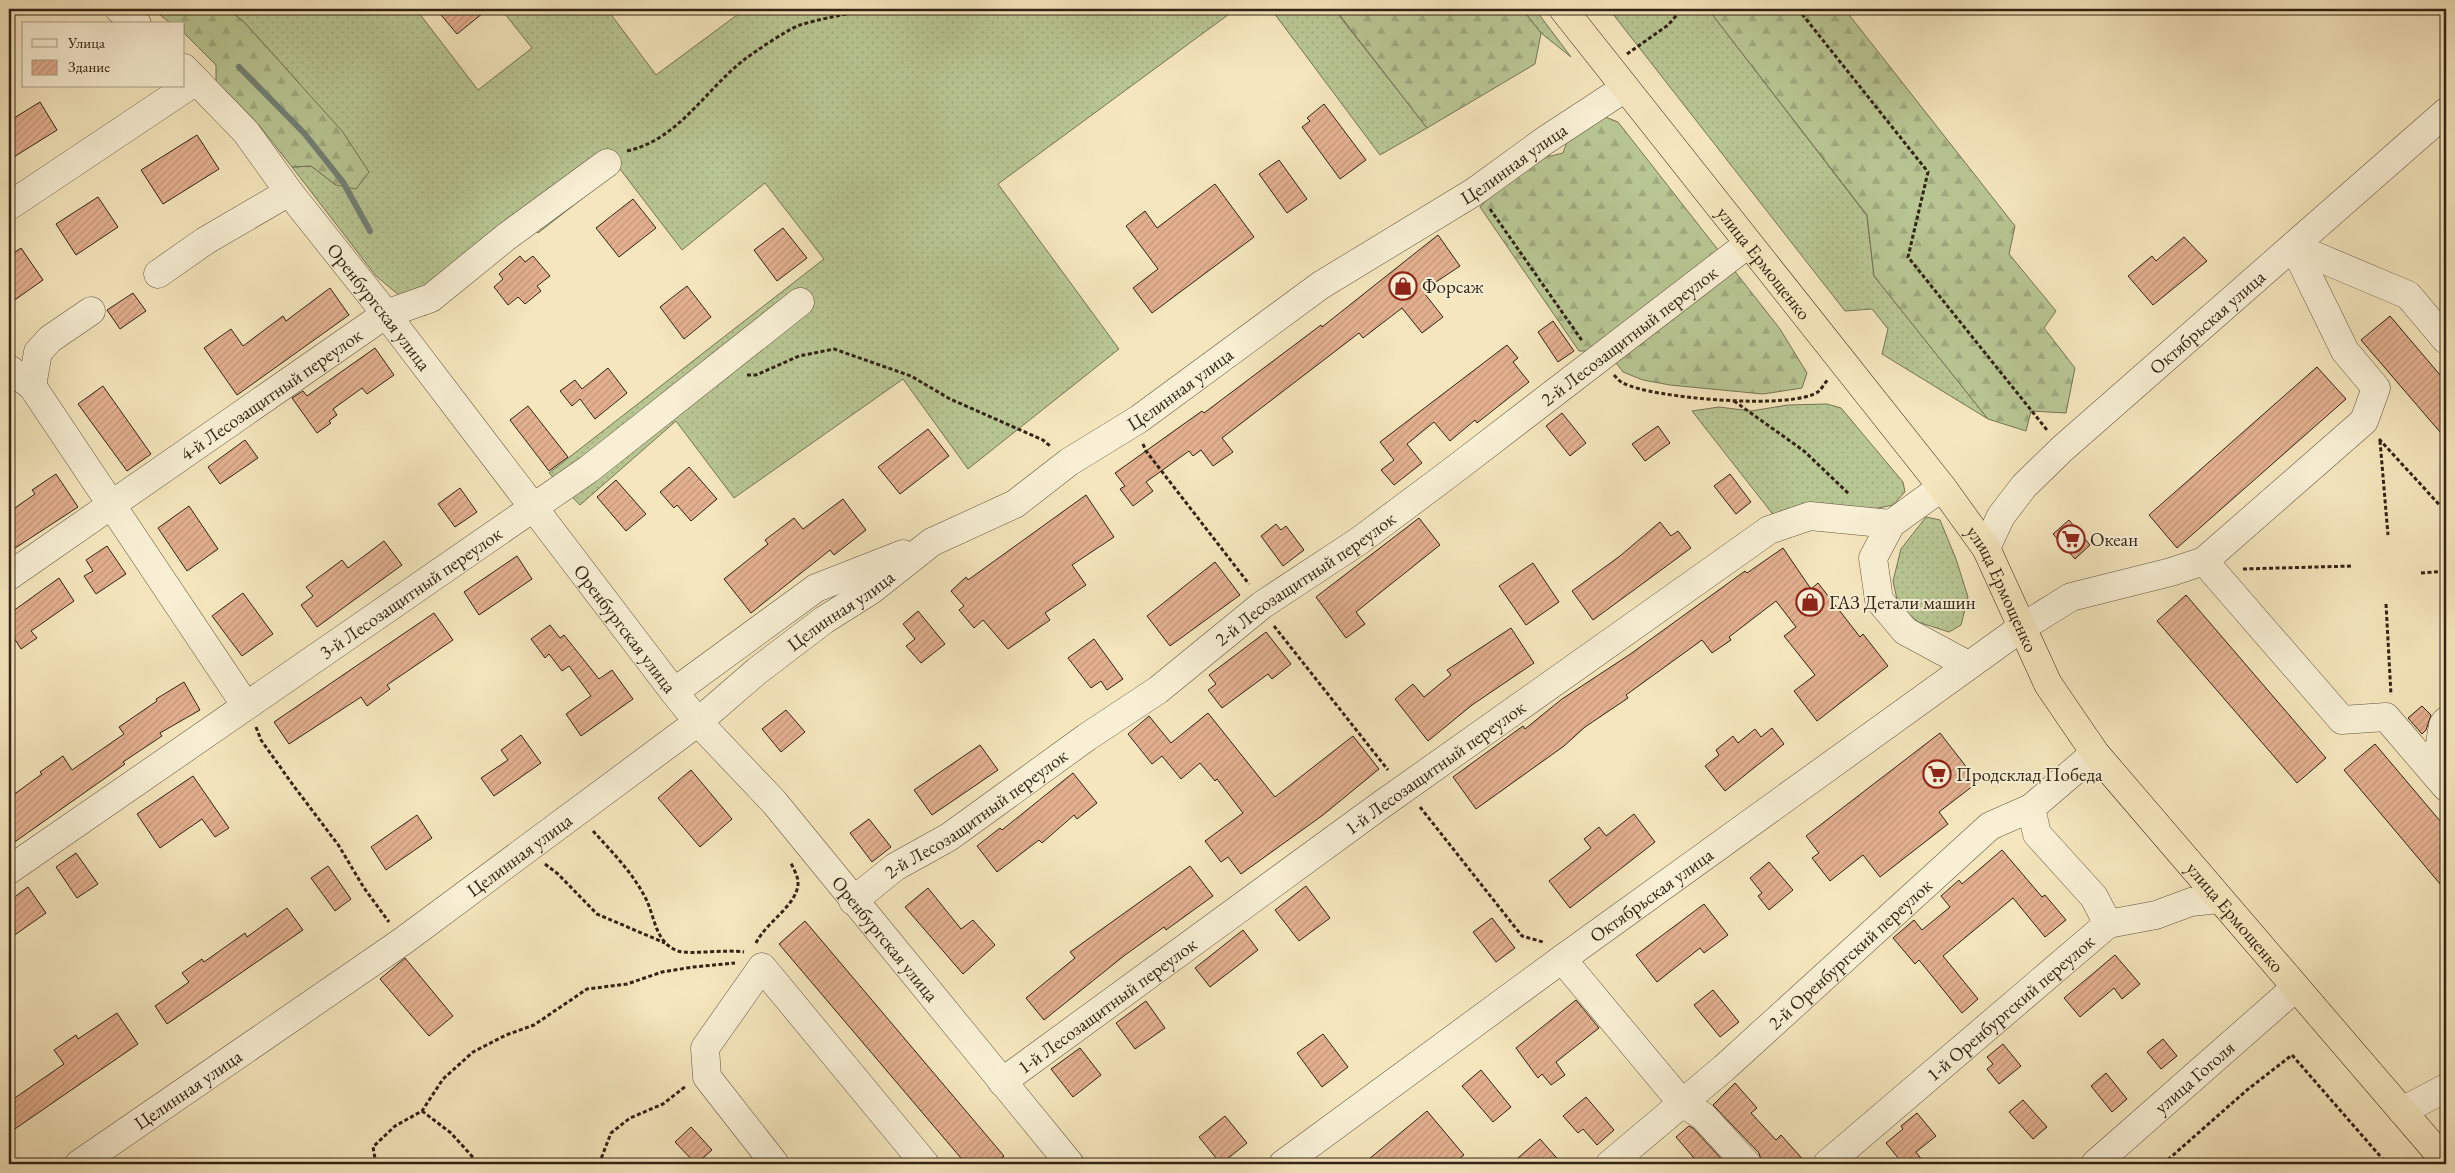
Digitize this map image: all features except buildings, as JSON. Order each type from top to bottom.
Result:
[{"type":"highway","name":"улица Ермощенко","points":[[1564,9],[1942,487],[1986,548],[2048,684],[2094,754],[2446,1162]]},
{"type":"street","points":[[119,9],[135,22]]},
{"type":"street","name":"Оренбургская улица","points":[[190,74],[246,132],[289,192],[386,314],[532,508],[698,722],[774,802],[853,901],[1070,1164]]},
{"type":"street","points":[[9,206],[171,88]]},
{"type":"street","name":"Целинная улица","points":[[78,1164],[403,942],[698,722],[757,671],[824,620],[870,591],[932,542],[1014,504],[1069,462],[1139,418],[1321,285],[1474,192],[1544,141],[1625,88]]},
{"type":"street","name":"Октябрьская улица","points":[[1986,548],[2001,516],[2024,486],[2062,449],[2446,112]]},
{"type":"street","name":"4-й Лесозащитный переулок","points":[[9,576],[386,314],[431,298],[506,237],[606,162]]},
{"type":"street","points":[[158,274],[205,241],[289,192]]},
{"type":"street","name":"2-й Лесозащитный переулок","points":[[853,901],[895,867],[949,837],[1087,737],[1158,690],[1262,605],[1359,541],[1748,244]]},
{"type":"street","points":[[2294,247],[2408,295],[2446,340]]},
{"type":"street","points":[[2294,247],[2345,351],[2376,388],[2372,431],[2204,561],[2342,720],[2386,716],[2441,780]]},
{"type":"street","name":"3-й Лесозащитный переулок","points":[[9,870],[589,468],[800,302]]},
{"type":"street","points":[[32,386],[38,352],[50,338],[91,311]]},
{"type":"street","points":[[9,369],[32,386],[246,706]]},
{"type":"street","points":[[1942,487],[1891,524],[1873,558],[1879,600],[1905,631],[1968,665]]},
{"type":"street","name":"1-й Лесозащитный переулок","points":[[1002,1082],[1404,789],[1769,530],[1810,516],[1891,524]]},
{"type":"street","points":[[674,692],[816,588],[932,542]]},
{"type":"street","name":"Октябрьская улица","points":[[1283,1164],[1562,959],[2021,628],[2071,597],[2171,572],[2204,561]]},
{"type":"street","points":[[2441,780],[2443,725],[2446,721]]},
{"type":"street","name":"2-й Оренбургский переулок","points":[[1610,1164],[1724,1068],[1990,826],[2031,808],[2094,754]]},
{"type":"street","points":[[2031,808],[2038,834],[2094,897],[2108,924]]},
{"type":"street","name":"1-й Оренбургский переулок","points":[[1827,1164],[2108,924],[2156,915],[2191,902],[2219,899]]},
{"type":"street","points":[[1562,959],[1682,1103],[1703,1116],[1747,1164]]},
{"type":"street","points":[[776,1164],[707,1077],[705,1048],[758,960],[917,1161]]},
{"type":"street","name":"улица Гоголя","points":[[2095,1164],[2295,988]]},
{"type":"street","points":[[2402,1111],[2446,1088]]},
{"type":"path","points":[[606,162],[626,151],[642,148],[673,131],[699,101],[745,59],[798,26],[871,9]]},
{"type":"path","points":[[1627,54],[1668,25],[1682,9]]},
{"type":"path","points":[[1798,9],[1928,172],[1908,257],[2052,436]]},
{"type":"path","points":[[1474,192],[1492,211],[1584,343],[1622,383],[1643,390],[1677,397],[1733,401],[1788,400],[1818,392],[1831,374]]},
{"type":"path","points":[[702,381],[737,375],[756,375],[799,356],[834,349],[911,376],[950,399],[1043,440],[1069,462]]},
{"type":"path","points":[[1733,401],[1804,451],[1852,497]]},
{"type":"path","points":[[1139,418],[1141,440],[1146,450],[1254,590],[1275,627],[1522,936],[1545,943],[1562,959]]},
{"type":"path","points":[[2372,431],[2446,512]]},
{"type":"path","points":[[2372,431],[2388,535]]},
{"type":"path","points":[[2242,569],[2352,566]]},
{"type":"path","points":[[2421,573],[2446,571]]},
{"type":"path","points":[[2386,604],[2392,697],[2386,716]]},
{"type":"path","points":[[246,706],[261,740],[339,846],[364,888],[403,942]]},
{"type":"path","points":[[577,813],[636,880],[648,903],[654,923],[665,943]]},
{"type":"path","points":[[512,860],[544,864],[558,874],[597,914],[665,943],[679,951],[732,950],[758,960]]},
{"type":"path","points":[[758,960],[757,940],[769,923],[794,899],[798,882],[790,861]]},
{"type":"path","points":[[376,1164],[373,1148],[395,1126],[422,1111],[444,1079],[473,1052],[506,1035],[534,1025],[588,989],[627,984],[662,972],[727,962],[758,960]]},
{"type":"path","points":[[599,1164],[611,1134],[630,1118],[662,1104],[687,1086],[705,1048]]},
{"type":"path","points":[[2163,1164],[2247,1090],[2292,1056],[2387,1164]]},
{"type":"path","points":[[422,1111],[451,1133],[479,1164]]},
{"type":"green space","points":[[152,9],[228,9],[244,22],[342,131],[369,172],[356,189],[336,185],[311,166],[292,167],[258,124],[216,81],[216,65],[185,34],[185,22],[169,22]]},
{"type":"green space","points":[[228,9],[424,9],[419,13],[478,90],[532,48],[501,9],[607,9],[656,75],[745,9],[1236,9],[998,184],[1119,349],[968,469],[903,379],[734,498],[676,421],[580,505],[549,473],[824,259],[765,183],[682,250],[620,169],[538,233],[535,229],[424,316],[376,276],[292,167],[311,166],[336,185],[299,83],[244,22]]},
{"type":"green space","points":[[1271,9],[1334,9],[1427,128],[1380,155]]},
{"type":"green space","points":[[1335,9],[1522,9],[1541,33],[1535,64],[1427,128]]},
{"type":"green space","points":[[1522,9],[1535,9],[1571,57],[1541,33]]},
{"type":"green space","points":[[1609,9],[1708,9],[1867,216],[1874,276],[1988,419],[1882,354],[1888,329],[1872,309],[1845,311]]},
{"type":"green space","points":[[1708,9],[1854,9],[1850,16],[2015,226],[2009,254],[2056,311],[2044,328],[2075,368],[2066,413],[2031,411],[2026,431],[1988,419],[1874,276],[1867,215]]},
{"type":"green space","points":[[1600,115],[1618,122],[1780,329],[1807,373],[1802,388],[1763,394],[1670,385],[1643,380],[1623,372],[1613,359],[1602,351],[1579,351],[1480,207],[1503,182],[1542,155],[1551,156],[1563,153],[1569,136]]},
{"type":"green space","points":[[1827,404],[1841,408],[1903,482],[1905,492],[1893,505],[1859,512],[1775,517],[1692,411],[1719,407],[1751,411],[1788,405]]},
{"type":"green space","points":[[1926,517],[1940,520],[1956,559],[1968,597],[1961,625],[1949,632],[1918,622],[1898,604],[1893,581],[1901,549]]},
{"type":"waterway","points":[[239,67],[304,133],[343,182],[370,231]]},
{"type":"place","name":"Форсаж","points":[[1403,286]]},
{"type":"place","name":"Океан","points":[[2071,539]]},
{"type":"place","name":"ГАЗ Детали машин","points":[[1810,602]]},
{"type":"place","name":"Продсклад Победа","points":[[1937,774]]}]
